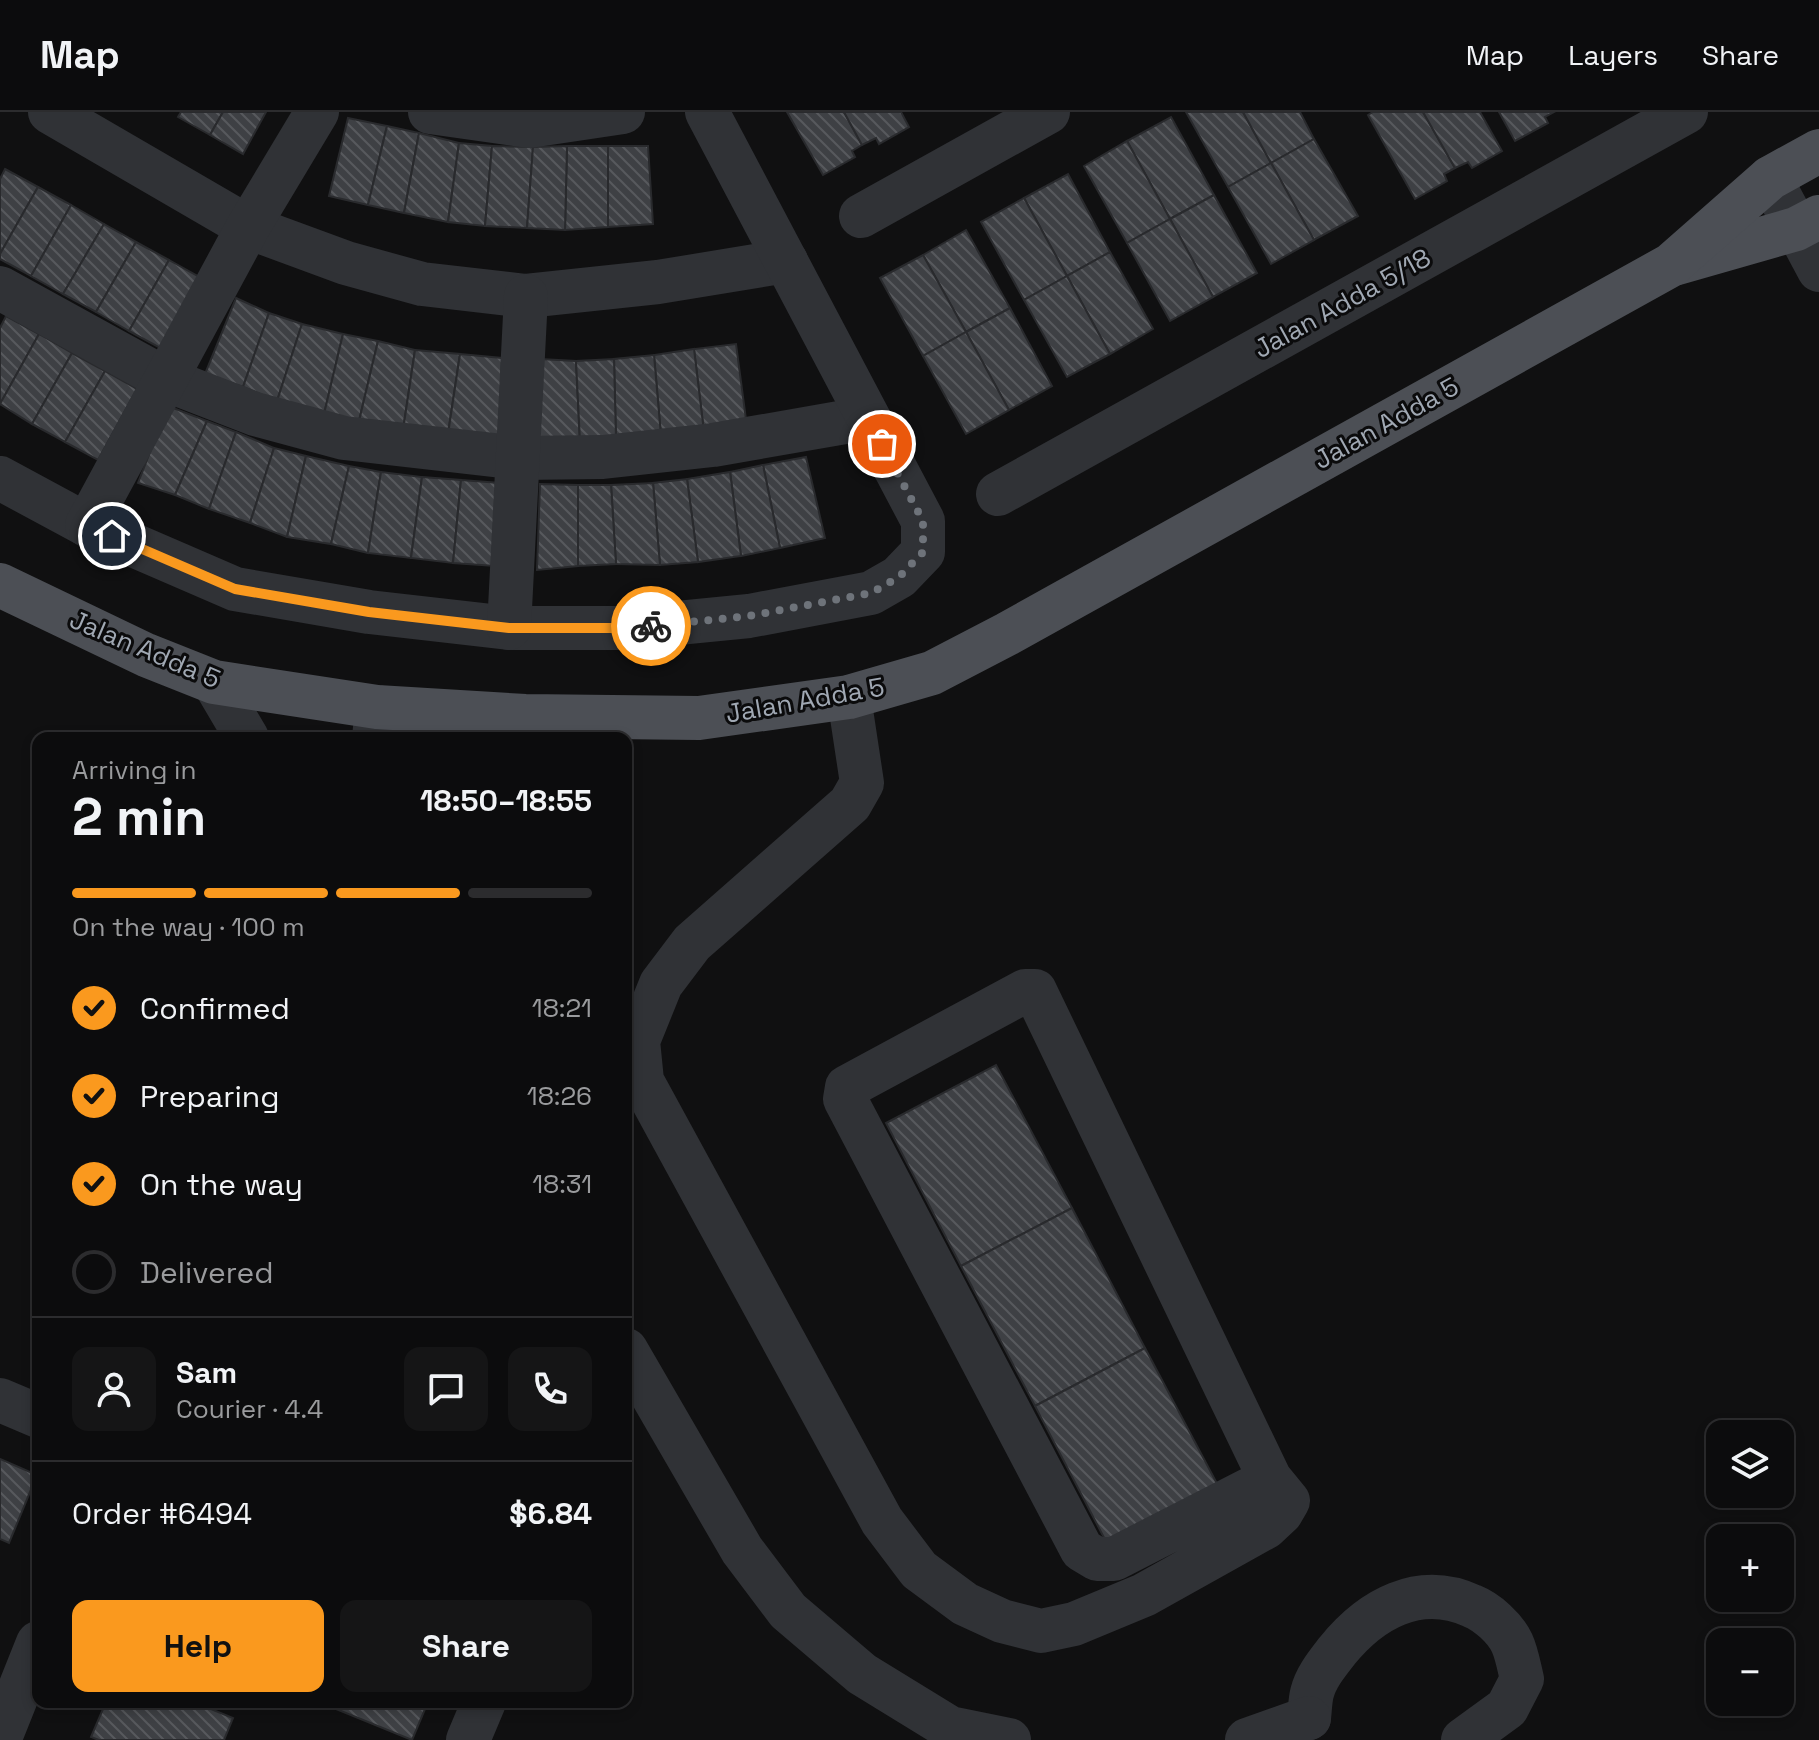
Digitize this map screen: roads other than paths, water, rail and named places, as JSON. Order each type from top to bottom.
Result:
[{"type":"main road","name":"Jalan Adda 5","points":[[1671,265],[1770,178],[1819,151]]},
{"type":"main road","name":"Jalan Adda 5","points":[[0,585],[146,655],[214,682],[376,723],[525,716],[699,718],[849,697],[932,673],[995,641],[1671,265],[1807,223]]},
{"type":"street","points":[[50,112],[248,227],[346,263],[422,284],[526,296],[658,282],[786,261]]},
{"type":"street","points":[[87,525],[248,227],[317,112]]},
{"type":"street","points":[[430,112],[529,126],[623,112]]},
{"type":"street","points":[[0,478],[87,525],[235,589],[369,612],[509,628],[627,628],[749,616],[871,593],[899,577],[923,552],[923,521],[707,112]]},
{"type":"street","points":[[861,216],[1048,112]]},
{"type":"street","name":"Jalan Adda 5/18","points":[[998,494],[1686,112]]},
{"type":"street","points":[[1770,178],[1807,223],[1819,270]]},
{"type":"street","points":[[0,288],[167,380],[255,414],[344,438],[519,458],[603,457],[713,445],[868,418]]},
{"type":"street","points":[[509,628],[526,296]]},
{"type":"street","points":[[214,682],[243,732]]},
{"type":"street","points":[[849,697],[862,783],[850,804],[692,943],[661,984],[638,1041],[642,1081],[882,1521],[919,1570],[965,1604],[1002,1621],[1041,1631],[1074,1624],[1130,1601],[1266,1527],[1281,1513],[1288,1501],[1270,1479],[1035,991],[1025,991],[847,1087],[845,1099],[1082,1550],[1097,1559],[1114,1559],[1270,1479]]},
{"type":"street","points":[[632,1360],[742,1550],[788,1611],[862,1674],[950,1728],[1009,1740]]},
{"type":"street","points":[[0,1400],[32,1413]]},
{"type":"street","points":[[1247,1740],[1322,1729],[1312,1692],[1322,1670],[1345,1641],[1376,1614],[1395,1603],[1420,1596],[1456,1598],[1484,1611],[1512,1641],[1522,1679],[1507,1708],[1463,1740]]},
{"type":"street","points":[[0,1738],[32,1658]]},
{"type":"street","points":[[468,1740],[481,1708]]}]
